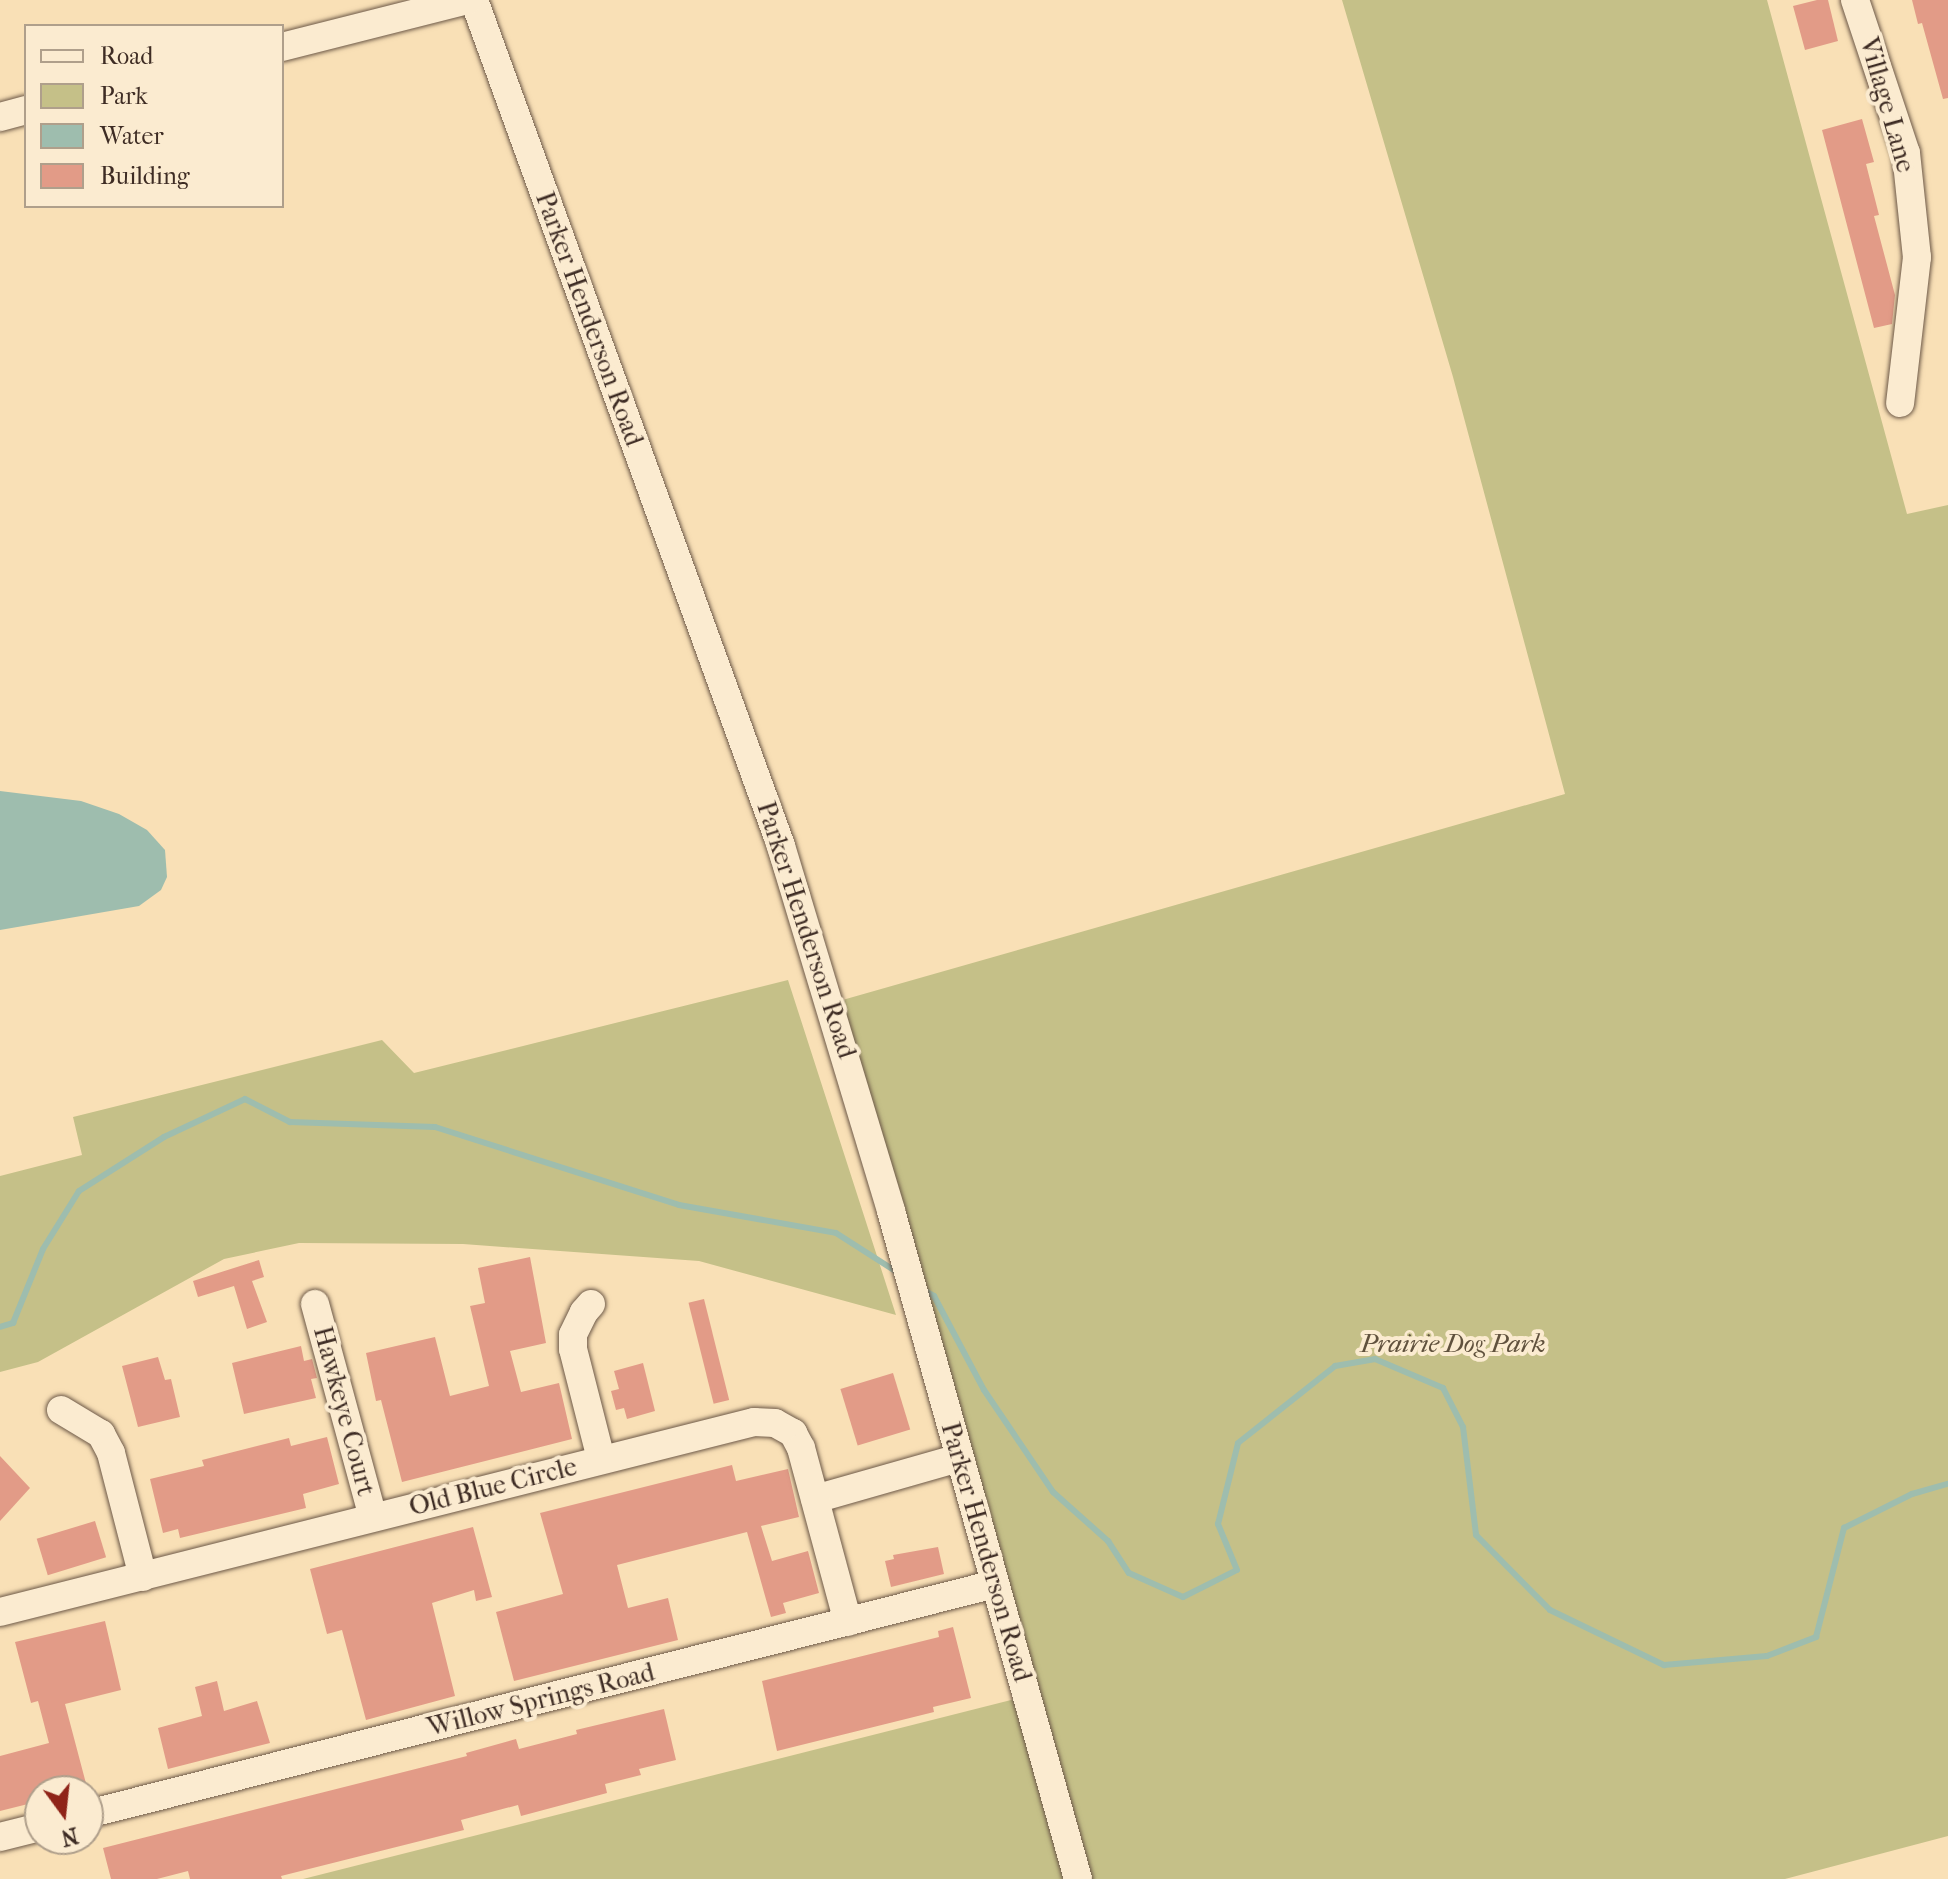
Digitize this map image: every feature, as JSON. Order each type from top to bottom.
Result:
[{"type":"street","points":[[284,46],[468,0]]},
{"type":"street","name":"Parker Henderson Road","points":[[474,0],[781,846],[891,1211],[1078,1879]]},
{"type":"street","name":"Village Lane","points":[[1855,0],[1906,153],[1917,257],[1900,403]]},
{"type":"street","points":[[0,117],[24,111]]},
{"type":"street","name":"Hawkeye Court","points":[[315,1304],[373,1517]]},
{"type":"street","points":[[591,1304],[573,1335],[573,1349],[601,1459]]},
{"type":"street","points":[[61,1410],[101,1434],[111,1453],[143,1577]]},
{"type":"street","name":"Old Blue Circle","points":[[0,1612],[754,1422],[775,1423],[793,1433],[797,1441],[848,1622]]},
{"type":"street","points":[[815,1499],[959,1458]]},
{"type":"street","name":"Willow Springs Road","points":[[104,1810],[995,1584]]},
{"type":"street","points":[[0,1837],[24,1831]]},
{"type":"green space","name":"Prairie Dog Park","points":[[1342,0],[1767,0],[1907,514],[1948,505],[1948,1836],[1785,1879],[1090,1879],[839,1001],[1565,794],[1453,377]]},
{"type":"green space","points":[[788,980],[896,1315],[699,1261],[463,1244],[299,1243],[224,1259],[38,1362],[0,1372],[0,1176],[82,1155],[73,1117],[382,1040],[414,1073]]},
{"type":"green space","points":[[1015,1699],[1064,1879],[303,1879]]},
{"type":"water","points":[[0,791],[81,801],[119,814],[147,830],[165,850],[167,877],[161,890],[139,906],[0,930]]},
{"type":"building","points":[[1828,0],[1838,41],[1805,50],[1793,6]]},
{"type":"building","points":[[1912,0],[1948,0],[1948,98],[1943,99],[1922,23],[1918,24]]},
{"type":"building","points":[[1862,119],[1874,162],[1866,164],[1879,215],[1874,216],[1895,295],[1892,324],[1874,328],[1822,130]]},
{"type":"building","points":[[530,1257],[546,1343],[510,1351],[521,1392],[559,1383],[572,1439],[402,1482],[381,1400],[376,1401],[366,1353],[435,1337],[450,1396],[489,1386],[470,1306],[485,1303],[478,1268]]},
{"type":"building","points":[[259,1260],[264,1277],[252,1281],[267,1322],[247,1329],[234,1286],[198,1297],[193,1281]]},
{"type":"building","points":[[704,1299],[729,1400],[714,1404],[688,1303]]},
{"type":"building","points":[[301,1346],[304,1361],[312,1359],[317,1378],[311,1379],[316,1398],[244,1414],[232,1363]]},
{"type":"building","points":[[158,1357],[165,1380],[171,1379],[180,1417],[138,1427],[122,1366]]},
{"type":"building","points":[[643,1363],[655,1411],[627,1419],[624,1408],[616,1410],[611,1391],[619,1389],[614,1371]]},
{"type":"building","points":[[893,1373],[910,1429],[858,1446],[840,1389]]},
{"type":"building","points":[[327,1437],[339,1484],[303,1494],[306,1508],[180,1538],[178,1529],[163,1533],[150,1479],[204,1466],[202,1460],[289,1438],[291,1446]]},
{"type":"building","points":[[0,1456],[30,1488],[0,1521]]},
{"type":"building","points":[[732,1465],[736,1481],[788,1469],[799,1517],[761,1526],[772,1561],[808,1551],[819,1593],[783,1603],[786,1613],[771,1617],[747,1532],[617,1565],[628,1608],[668,1598],[678,1640],[514,1681],[496,1612],[563,1594],[540,1513]]},
{"type":"building","points":[[95,1521],[106,1557],[48,1575],[37,1539]]},
{"type":"building","points":[[473,1527],[492,1597],[476,1601],[474,1590],[432,1603],[455,1696],[366,1720],[342,1630],[327,1634],[310,1569]]},
{"type":"building","points":[[938,1547],[944,1574],[891,1587],[885,1561],[894,1559],[893,1555]]},
{"type":"building","points":[[105,1621],[121,1690],[65,1704],[84,1775],[24,1775],[24,1805],[0,1811],[0,1756],[49,1743],[38,1701],[31,1703],[15,1642]]},
{"type":"building","points":[[953,1627],[971,1698],[933,1707],[934,1712],[777,1751],[762,1681],[939,1637],[938,1631]]},
{"type":"building","points":[[217,1681],[224,1711],[257,1701],[270,1743],[168,1769],[158,1728],[202,1716],[195,1687]]},
{"type":"building","points":[[664,1709],[676,1760],[639,1769],[641,1775],[605,1784],[607,1793],[521,1816],[518,1805],[461,1820],[464,1830],[281,1876],[282,1879],[190,1879],[188,1871],[157,1879],[111,1879],[104,1848],[467,1756],[466,1753],[516,1739],[519,1749],[577,1734],[576,1730]]},
{"type":"waterway","points":[[0,1327],[13,1323],[43,1249],[79,1191],[164,1137],[245,1099],[290,1122],[435,1127],[679,1205],[836,1233],[900,1274]]},
{"type":"waterway","points":[[922,1289],[934,1296],[984,1390],[1053,1492],[1108,1541],[1129,1573],[1183,1597],[1237,1570],[1218,1524],[1238,1443],[1335,1366],[1375,1359],[1443,1388],[1463,1427],[1476,1535],[1550,1610],[1664,1665],[1767,1656],[1816,1637],[1844,1528],[1912,1494],[1948,1484]]}]
